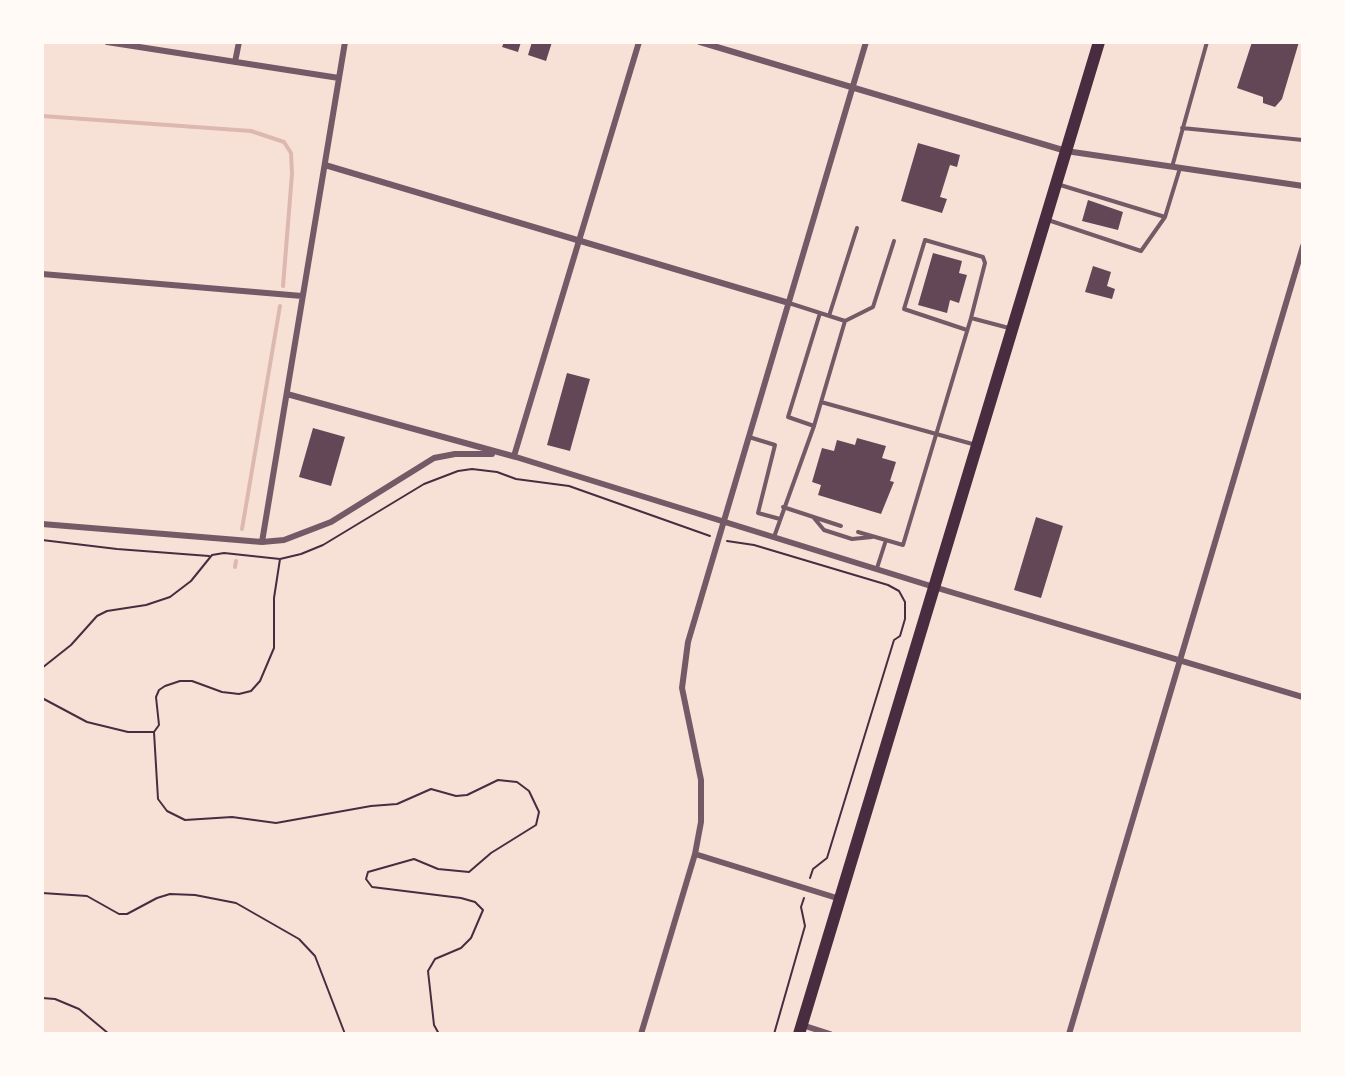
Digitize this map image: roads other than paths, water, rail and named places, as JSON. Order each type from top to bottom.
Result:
[{"type":"main road","points":[[801,1030],[1099,42]]},
{"type":"street","points":[[107,42],[339,78]]},
{"type":"street","points":[[236,62],[239,42]]},
{"type":"street","points":[[262,542],[345,42]]},
{"type":"street","points":[[516,457],[639,42]]},
{"type":"street","points":[[700,42],[1066,152],[1303,186]]},
{"type":"street","points":[[641,1034],[695,854],[701,822],[703,798],[698,761],[684,705],[682,675],[688,642],[866,42]]},
{"type":"street","points":[[324,165],[789,303]]},
{"type":"street","points":[[1069,1034],[1303,246]]},
{"type":"street","points":[[42,274],[302,296]]},
{"type":"street","points":[[286,394],[516,457],[934,587],[1303,697]]},
{"type":"street","points":[[42,524],[262,542],[284,540],[331,522],[434,458],[480,452],[516,457]]},
{"type":"street","points":[[695,854],[840,899]]},
{"type":"street","points":[[801,1030],[830,1034]]},
{"type":"lane","points":[[1172,167],[1207,42]]},
{"type":"lane","points":[[1182,128],[1303,140]]},
{"type":"lane","points":[[1045,219],[1141,251],[1165,217],[1180,168]]},
{"type":"lane","points":[[1056,184],[1165,217]]},
{"type":"lane","points":[[829,316],[857,228]]},
{"type":"lane","points":[[858,532],[903,545],[968,330],[986,263],[983,257],[925,240],[904,309],[968,330]]},
{"type":"lane","points":[[789,303],[845,321],[873,307],[894,242]]},
{"type":"lane","points":[[814,426],[788,417],[819,313]]},
{"type":"lane","points":[[971,318],[1012,329]]},
{"type":"lane","points":[[774,537],[814,426],[845,321]]},
{"type":"lane","points":[[821,402],[977,445]]},
{"type":"lane","points":[[749,437],[775,445],[758,513],[780,519]]},
{"type":"lane","points":[[783,507],[841,526]]},
{"type":"lane","points":[[814,518],[824,530],[852,539],[874,537]]},
{"type":"lane","points":[[877,568],[886,540]]},
{"type":"waterway","points":[[42,116],[251,131],[284,142],[291,153],[292,174],[283,286]]},
{"type":"waterway","points":[[242,529],[280,306]]},
{"type":"waterway","points":[[235,567],[236,561]]}]
